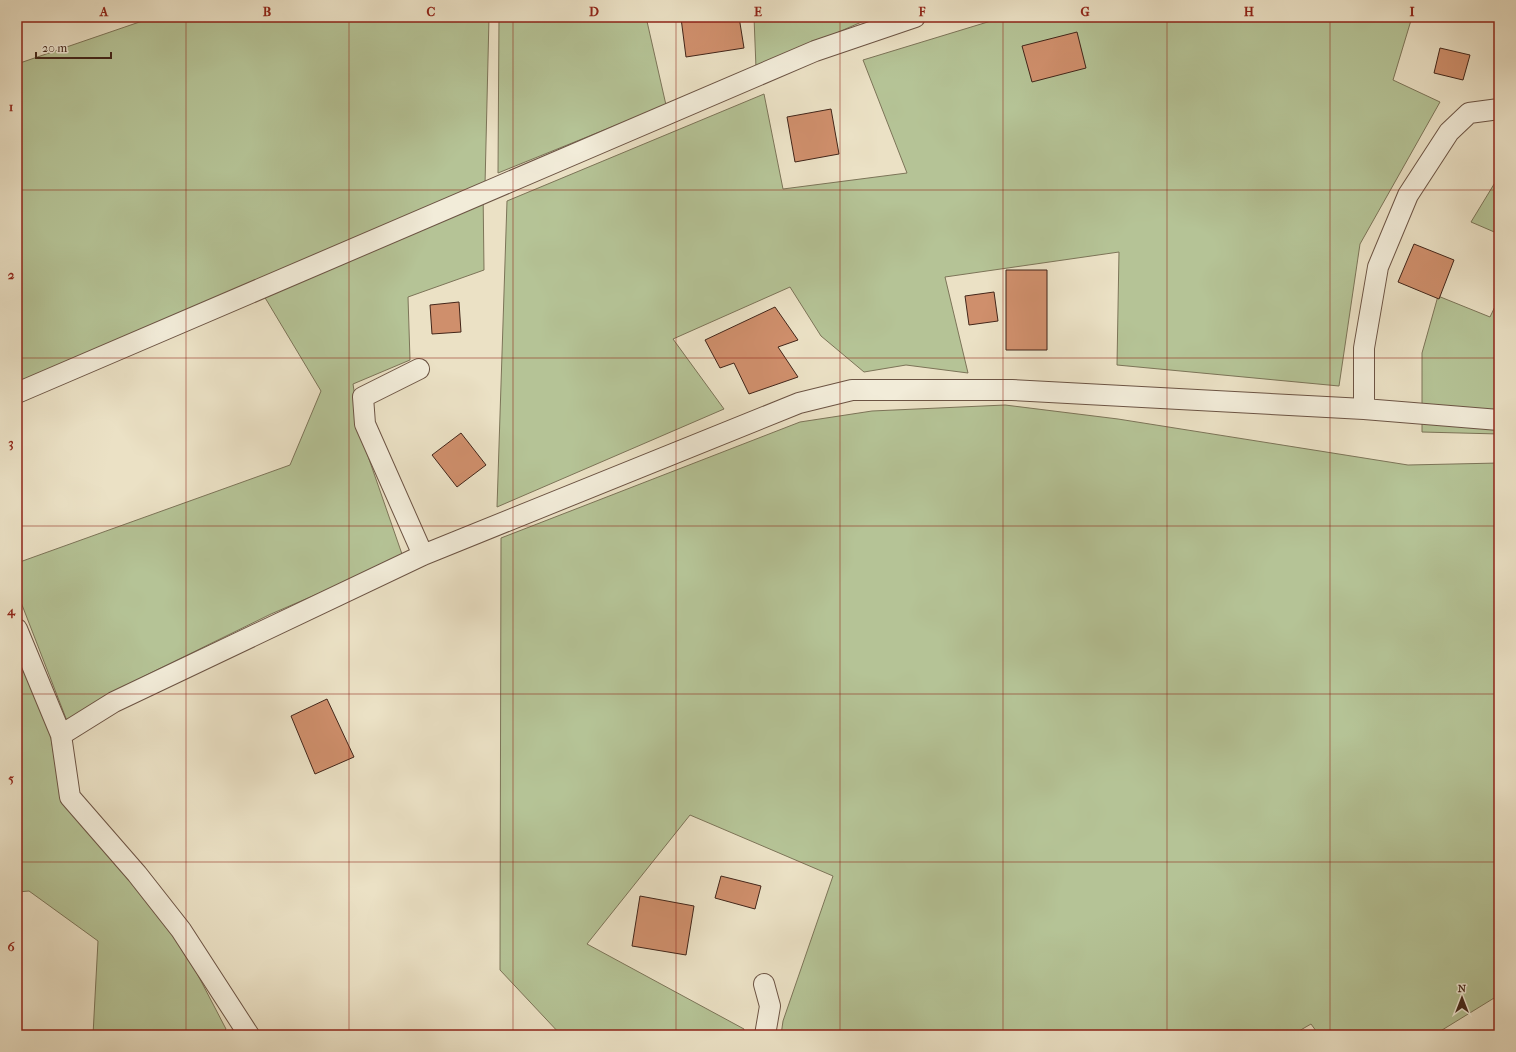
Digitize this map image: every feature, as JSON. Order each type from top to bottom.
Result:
[{"type":"street","points":[[17,393],[815,51],[915,17]]},
{"type":"street","points":[[1364,410],[1364,348],[1378,267],[1408,195],[1449,132],[1469,112],[1499,109]]},
{"type":"street","points":[[419,369],[363,397],[365,424],[423,555]]},
{"type":"street","points":[[61,735],[114,702],[423,555],[799,403],[852,390],[1012,390],[1364,410],[1499,420]]},
{"type":"street","points":[[17,629],[61,735],[70,797],[137,874],[181,930],[249,1035]]},
{"type":"street","points":[[764,984],[770,1006],[765,1035]]},
{"type":"green space","points":[[154,17],[489,17],[485,185],[483,187],[484,270],[408,297],[410,360],[353,384],[361,436],[403,557],[271,614],[118,689],[67,721],[17,592],[17,563],[290,465],[321,391],[255,281],[17,384],[17,64]]},
{"type":"green space","points":[[499,17],[646,17],[666,105],[498,173]]},
{"type":"green space","points":[[754,17],[873,17],[756,68]]},
{"type":"green space","points":[[1004,17],[1412,17],[1393,80],[1440,102],[1360,244],[1339,386],[1117,365],[1119,252],[945,277],[968,373],[906,365],[864,372],[821,336],[790,287],[673,339],[724,409],[497,507],[507,201],[764,94],[783,189],[907,173],[863,60]]},
{"type":"green space","points":[[1499,176],[1499,234],[1471,222]]},
{"type":"green space","points":[[1438,296],[1490,317],[1499,298],[1499,434],[1422,432],[1422,353]]},
{"type":"green space","points":[[1005,405],[1118,419],[1408,465],[1499,463],[1499,995],[1434,1035],[1319,1035],[1311,1024],[1292,1035],[781,1035],[783,1021],[833,876],[690,815],[587,944],[744,1029],[743,1035],[561,1035],[500,970],[501,538],[800,422],[872,411]]},
{"type":"green space","points":[[17,654],[50,732],[61,798],[176,933],[226,1029],[220,1035],[93,1035],[98,941],[29,891],[17,892]]},
{"type":"building","points":[[739,17],[744,48],[686,57],[681,18]]},
{"type":"building","points":[[1077,32],[1086,68],[1032,82],[1022,46]]},
{"type":"building","points":[[1440,48],[1470,55],[1463,80],[1434,73]]},
{"type":"building","points":[[831,109],[839,154],[795,162],[787,117]]},
{"type":"building","points":[[1414,244],[1454,260],[1439,299],[1398,282]]},
{"type":"building","points":[[1006,270],[1047,270],[1047,350],[1006,350]]},
{"type":"building","points":[[994,292],[998,321],[969,325],[965,296]]},
{"type":"building","points":[[459,302],[461,332],[432,334],[430,305]]},
{"type":"building","points":[[775,307],[798,340],[778,347],[798,377],[749,394],[734,363],[720,368],[705,340]]},
{"type":"building","points":[[461,433],[486,465],[457,487],[432,455]]},
{"type":"building","points":[[327,699],[354,757],[315,774],[291,716]]},
{"type":"building","points":[[721,876],[761,886],[755,909],[715,898]]},
{"type":"building","points":[[640,896],[694,906],[686,955],[632,946]]}]
